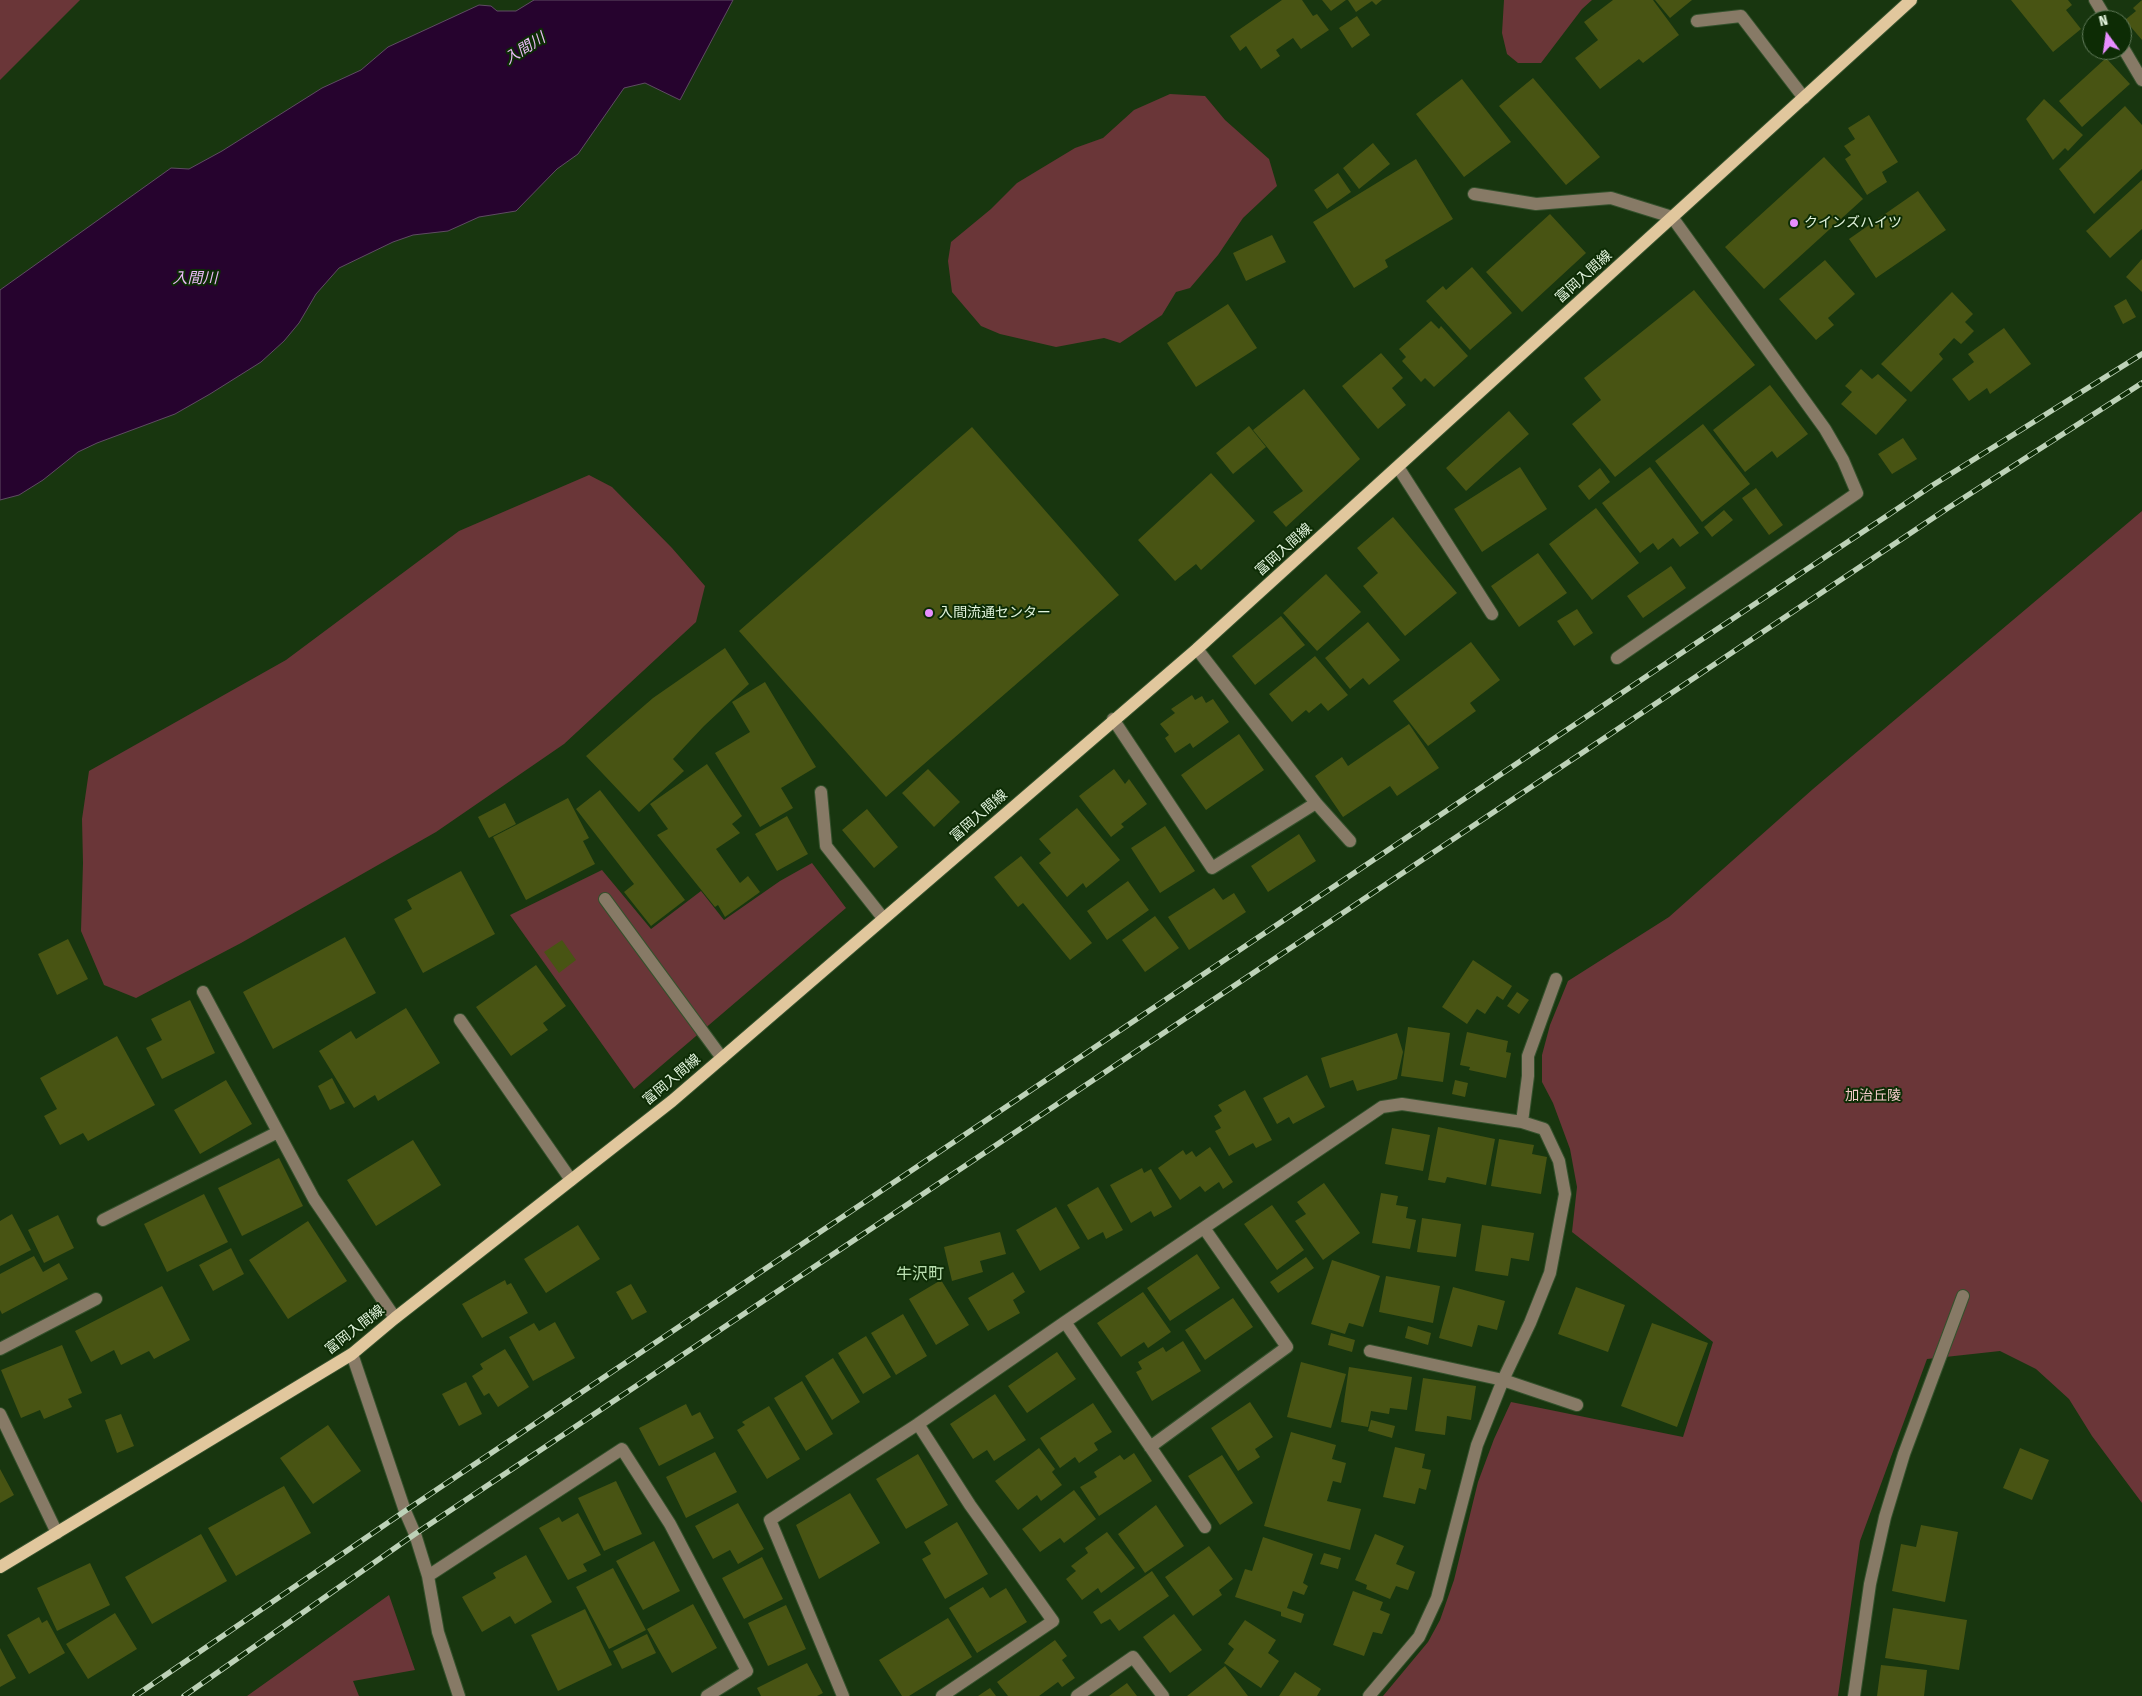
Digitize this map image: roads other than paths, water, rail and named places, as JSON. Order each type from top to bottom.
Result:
[{"type":"main road","name":"富岡入間線","points":[[0,1567],[352,1354],[672,1100],[1113,719],[1197,649],[1911,0]]},
{"type":"street","points":[[1697,21],[1741,16],[1804,98]]},
{"type":"street","points":[[2130,60],[2142,80]]},
{"type":"street","points":[[1474,194],[1536,204],[1611,198],[1672,217],[1825,429],[1843,460],[1857,493],[1617,658]]},
{"type":"street","points":[[1398,467],[1492,614]]},
{"type":"street","points":[[1197,649],[1316,803],[1350,841]]},
{"type":"street","points":[[1113,719],[1212,868],[1316,803]]},
{"type":"street","points":[[821,792],[826,846],[883,918]]},
{"type":"street","points":[[605,899],[722,1058]]},
{"type":"street","points":[[1522,1122],[1528,1076],[1528,1056],[1556,978]]},
{"type":"street","points":[[202,992],[314,1199],[395,1318]]},
{"type":"street","points":[[460,1020],[571,1180]]},
{"type":"street","points":[[843,1696],[770,1520],[918,1424],[1382,1107],[1402,1104],[1522,1122],[1544,1129],[1559,1160],[1565,1194],[1550,1273],[1476,1445],[1437,1598],[1420,1637],[1369,1696]]},
{"type":"street","points":[[103,1220],[278,1132]]},
{"type":"street","points":[[1150,1447],[1287,1347],[1204,1228]]},
{"type":"street","points":[[1854,1696],[1870,1584],[1885,1517],[1904,1454],[1963,1296]]},
{"type":"street","points":[[0,1349],[96,1299]]},
{"type":"street","points":[[1065,1322],[1205,1527]]},
{"type":"street","points":[[1370,1351],[1503,1380],[1576,1405]]},
{"type":"street","points":[[352,1354],[428,1576],[438,1632],[459,1696]]},
{"type":"street","points":[[0,1414],[57,1533]]},
{"type":"street","points":[[918,1424],[970,1506],[1053,1621],[942,1696]]},
{"type":"street","points":[[428,1576],[622,1450],[670,1524],[747,1671],[707,1696]]},
{"type":"street","points":[[1076,1696],[1133,1657],[1163,1696]]},
{"type":"water","name":"入間川","points":[[534,0],[733,0],[680,100],[645,83],[624,88],[578,154],[557,169],[516,211],[479,217],[448,231],[413,235],[393,242],[339,268],[316,294],[299,323],[284,341],[261,362],[175,414],[78,452],[43,480],[19,495],[0,500],[0,290],[171,168],[189,169],[222,151],[322,88],[361,70],[388,47],[479,5],[491,6],[497,11],[516,11]]},
{"type":"railway","points":[[135,1696],[405,1511],[1647,676],[1933,485],[2142,354]]},
{"type":"railway","points":[[184,1696],[415,1534],[1948,508],[2142,383]]},
{"type":"place","name":"クインズハイツ","points":[[1794,223]]},
{"type":"place","name":"入間流通センター","points":[[929,613]]},
{"type":"district","name":"牛沢町","points":[[920,1275]]},
{"type":"park label","name":"加治丘陵","points":[[1873,1096]]}]
